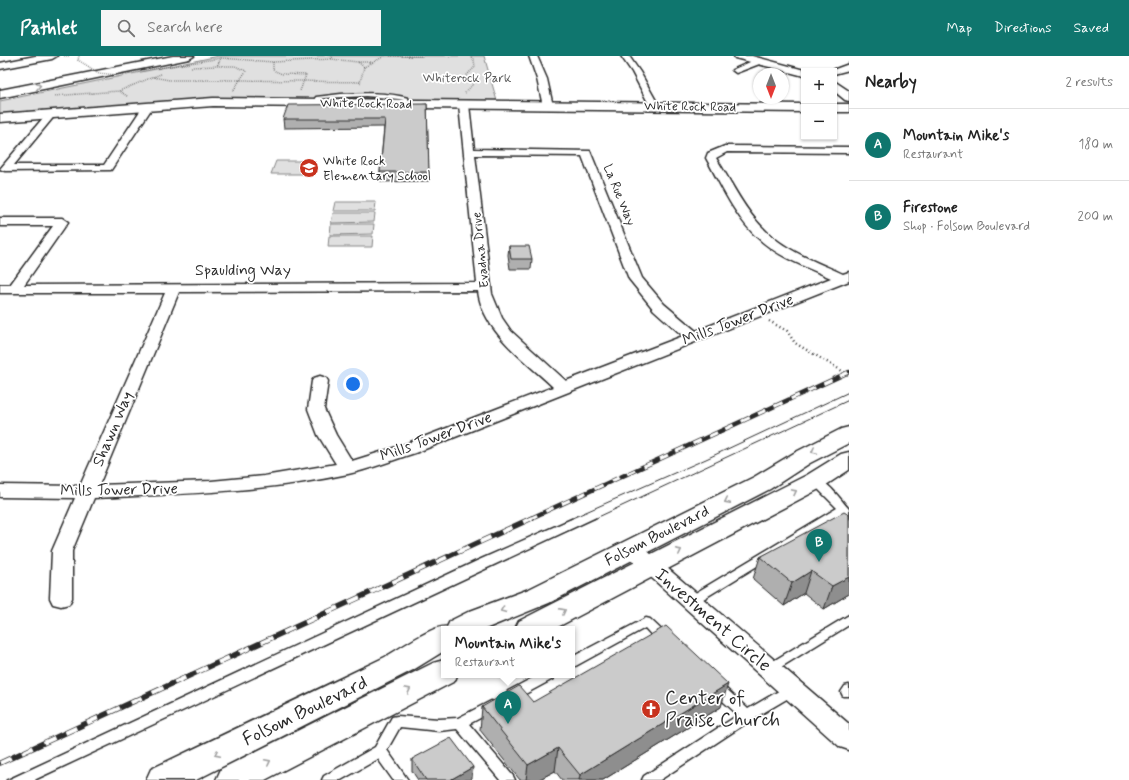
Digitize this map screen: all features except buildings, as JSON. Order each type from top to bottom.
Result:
[{"type":"main road","points":[[0,66],[52,56]]},
{"type":"main road","points":[[0,83],[137,56]]},
{"type":"main road","points":[[0,94],[189,56]]},
{"type":"main road","points":[[739,56],[801,72]]},
{"type":"main road","points":[[837,87],[849,97]]},
{"type":"main road","name":"White Rock Road","points":[[0,118],[213,102],[407,104],[462,100],[548,106],[801,108]]},
{"type":"main road","points":[[837,108],[849,108]]},
{"type":"main road","name":"Folsom Boulevard","points":[[466,626],[539,596],[631,548],[762,483],[802,458],[849,434]]},
{"type":"main road","name":"Folsom Boulevard","points":[[539,626],[651,565],[846,464]]},
{"type":"main road","name":"Folsom Boulevard","points":[[183,776],[403,662],[441,639]]},
{"type":"main road","name":"Folsom Boulevard","points":[[233,780],[391,711],[441,674]]},
{"type":"street","points":[[533,56],[542,79],[548,106]]},
{"type":"street","points":[[625,56],[636,72],[654,106]]},
{"type":"street","points":[[736,70],[759,61]]},
{"type":"street","points":[[837,70],[849,68]]},
{"type":"street","name":"Evadna Drive","points":[[462,100],[470,152],[485,294],[495,319],[506,334],[522,351],[564,388]]},
{"type":"street","points":[[52,114],[5,168],[107,168],[145,111],[146,107]]},
{"type":"street","points":[[846,278],[789,252],[762,235],[752,223],[711,158],[717,151],[725,149],[849,150]]},
{"type":"street","name":"La Rue Way","points":[[470,152],[586,153],[636,279],[659,307],[694,337]]},
{"type":"street","points":[[0,222],[62,222],[14,289]]},
{"type":"street","name":"Mills Tower Drive","points":[[0,491],[86,492],[211,487],[277,481],[348,468],[410,449],[846,278]]},
{"type":"street","name":"Spaulding Way","points":[[0,289],[174,287],[485,287]]},
{"type":"street","name":"Shawn Way","points":[[61,598],[62,551],[174,287]]},
{"type":"street","points":[[320,381],[317,404],[318,414],[327,435],[348,468]]},
{"type":"street","name":"Investment Circle","points":[[631,548],[849,739]]},
{"type":"lane","points":[[691,601],[846,512],[826,490],[815,481]]},
{"type":"lane","points":[[769,669],[849,619]]},
{"type":"lane","points":[[575,661],[646,622],[674,648]]},
{"type":"lane","points":[[329,780],[380,751],[391,711],[439,725],[460,723],[543,678]]},
{"type":"lane","points":[[708,679],[747,716]]},
{"type":"lane","points":[[649,780],[747,716],[793,689]]},
{"type":"lane","points":[[460,723],[508,780]]},
{"type":"lane","points":[[380,751],[401,780]]},
{"type":"path","points":[[64,56],[70,56]]},
{"type":"path","points":[[79,56],[78,60],[99,73],[116,76],[221,58],[273,62],[332,59],[374,62]]},
{"type":"path","points":[[364,67],[385,56]]},
{"type":"path","points":[[390,56],[421,56]]},
{"type":"path","points":[[462,100],[473,84],[466,76],[475,67],[474,60],[470,56]]},
{"type":"path","points":[[217,66],[221,58]]},
{"type":"path","points":[[273,62],[273,70],[282,74],[306,75],[299,93]]},
{"type":"path","points":[[358,62],[364,67]]},
{"type":"path","points":[[184,68],[217,66],[242,68],[246,71],[233,93]]},
{"type":"path","points":[[359,87],[364,67]]},
{"type":"path","points":[[51,96],[118,91],[164,73]]},
{"type":"path","points":[[153,77],[169,80],[361,82]]},
{"type":"path","points":[[118,91],[129,97]]},
{"type":"path","points":[[754,314],[787,331],[795,343],[849,374]]},
{"type":"green space","name":"Whiterock Park","points":[[219,56],[484,56],[497,101],[215,98],[0,114],[0,101]]},
{"type":"green space","points":[[276,161],[309,161],[305,174],[271,174]]},
{"type":"green space","points":[[335,202],[376,202],[375,211],[333,211]]},
{"type":"green space","points":[[333,213],[375,213],[374,222],[331,223]]},
{"type":"green space","points":[[331,224],[374,224],[373,234],[330,235]]},
{"type":"green space","points":[[329,236],[373,236],[372,247],[328,247]]},
{"type":"tram line","points":[[570,519],[706,459],[849,392]]},
{"type":"tram line","points":[[594,519],[849,400]]},
{"type":"tram line","points":[[6,780],[477,560],[572,518]]},
{"type":"tram line","points":[[36,780],[596,518]]},
{"type":"railway","points":[[529,519],[849,372]]},
{"type":"railway","points":[[0,763],[532,518]]},
{"type":"place","name":"White Rock Elementary School","points":[[309,168]]},
{"type":"place","name":"Firestone","points":[[819,562]]},
{"type":"place","name":"Center of Praise Church","points":[[651,709]]},
{"type":"place","name":"Mountain Mike's","points":[[508,724]]}]
